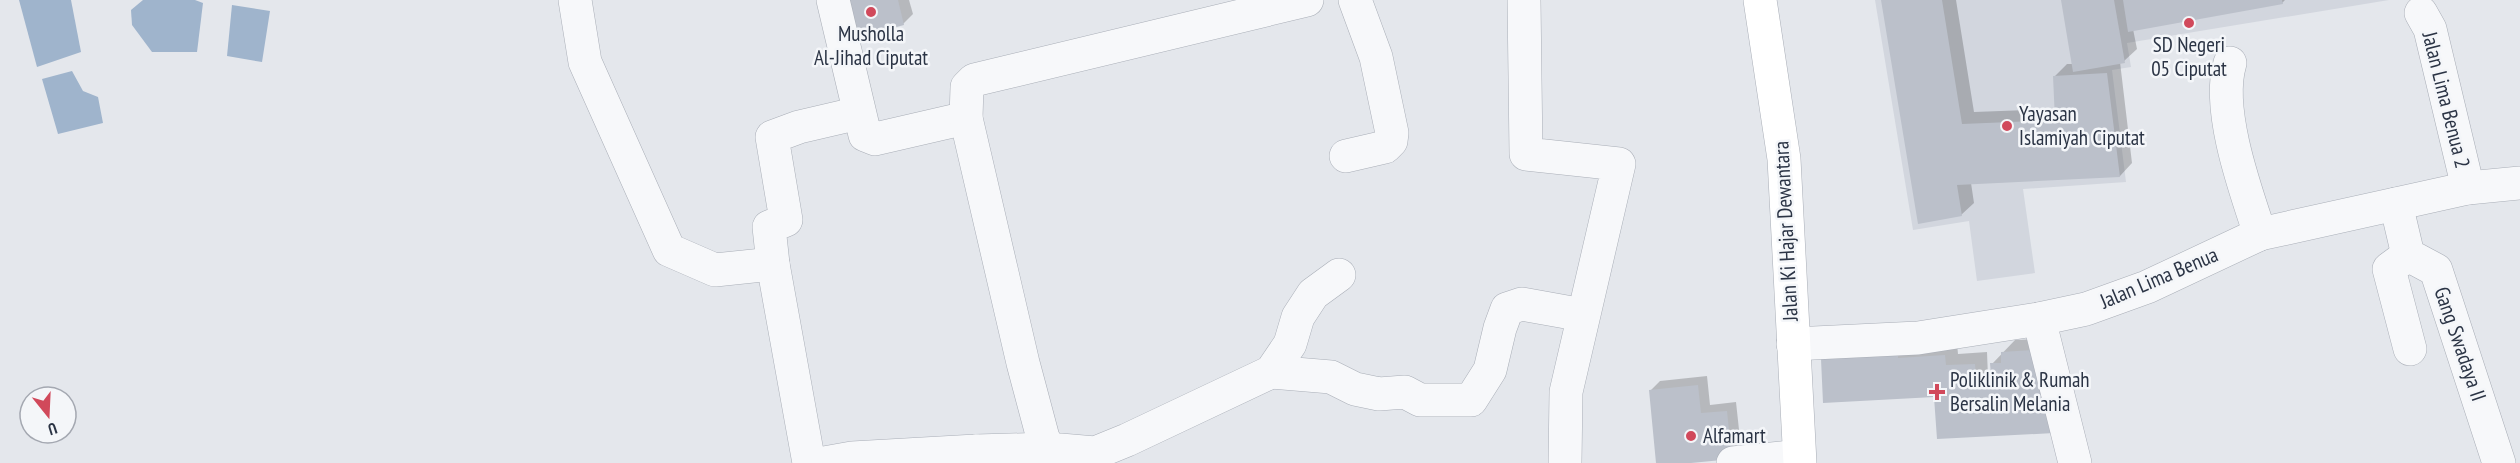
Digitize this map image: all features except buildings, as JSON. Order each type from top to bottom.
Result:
[{"type":"main road","name":"Jalan Ki Hajar Dewantara","points":[[1761,0],[1784,159],[1799,460]]},
{"type":"street","points":[[575,0],[585,62],[669,250],[715,270],[773,264]]},
{"type":"street","points":[[833,0],[865,135],[875,139],[966,118]]},
{"type":"street","points":[[1049,448],[1043,438],[1023,363],[966,118],[967,87],[974,80],[1307,0]]},
{"type":"street","points":[[1346,156],[1385,147],[1391,141],[1392,133],[1376,57],[1355,0]]},
{"type":"street","points":[[1524,0],[1526,154],[1619,164],[1566,392],[1565,463]]},
{"type":"street","name":"Jalan Lima Benua 2","points":[[2421,13],[2430,29],[2468,188]]},
{"type":"street","points":[[2230,63],[2225,93],[2238,170],[2260,234]]},
{"type":"street","points":[[809,463],[773,264],[769,227],[786,220],[772,136],[799,127],[859,113]]},
{"type":"street","name":"Jalan Lima Benua","points":[[1793,344],[1918,338],[2039,319],[2086,309],[2147,287],[2260,234],[2468,188],[2520,183]]},
{"type":"street","points":[[2396,204],[2409,255],[2389,269],[2410,349]]},
{"type":"street","name":"Gang Swadaya II","points":[[2409,255],[2436,270],[2499,463]]},
{"type":"street","points":[[824,463],[852,458],[976,457],[1049,448],[1095,453],[1131,451],[1270,372],[1290,344],[1298,317],[1313,294],[1339,275]]},
{"type":"street","points":[[1270,372],[1330,377],[1355,389],[1379,394],[1405,392],[1420,400],[1471,400],[1490,370],[1507,309],[1522,304],[1583,315]]},
{"type":"street","points":[[2039,319],[2075,463]]},
{"type":"street","points":[[1733,463],[1799,460]]},
{"type":"shaded area","name":"Yayasan Islamiyah Ciputat","points":[[1875,0],[2389,0],[2127,43],[2131,67],[2112,70],[2126,182],[2023,189],[2035,273],[1977,281],[1969,221],[1913,230]]},
{"type":"water","points":[[19,0],[71,0],[81,52],[37,67]]},
{"type":"water","points":[[143,0],[195,0],[203,3],[197,52],[152,52],[132,25],[131,10]]},
{"type":"water","points":[[232,5],[270,11],[262,62],[227,56]]},
{"type":"water","points":[[72,71],[83,91],[98,97],[103,123],[58,134],[42,79]]},
{"type":"place","name":"Musholla Al-Jihad Ciputat","points":[[871,12]]},
{"type":"place","name":"SD Negeri 05 Ciputat","points":[[2189,23]]},
{"type":"place","name":"Yayasan Islamiyah Ciputat","points":[[2007,126]]},
{"type":"place","name":"Poliklinik & Rumah Bersalin Melania","points":[[1937,392]]},
{"type":"place","name":"Alfamart","points":[[1691,436]]}]
